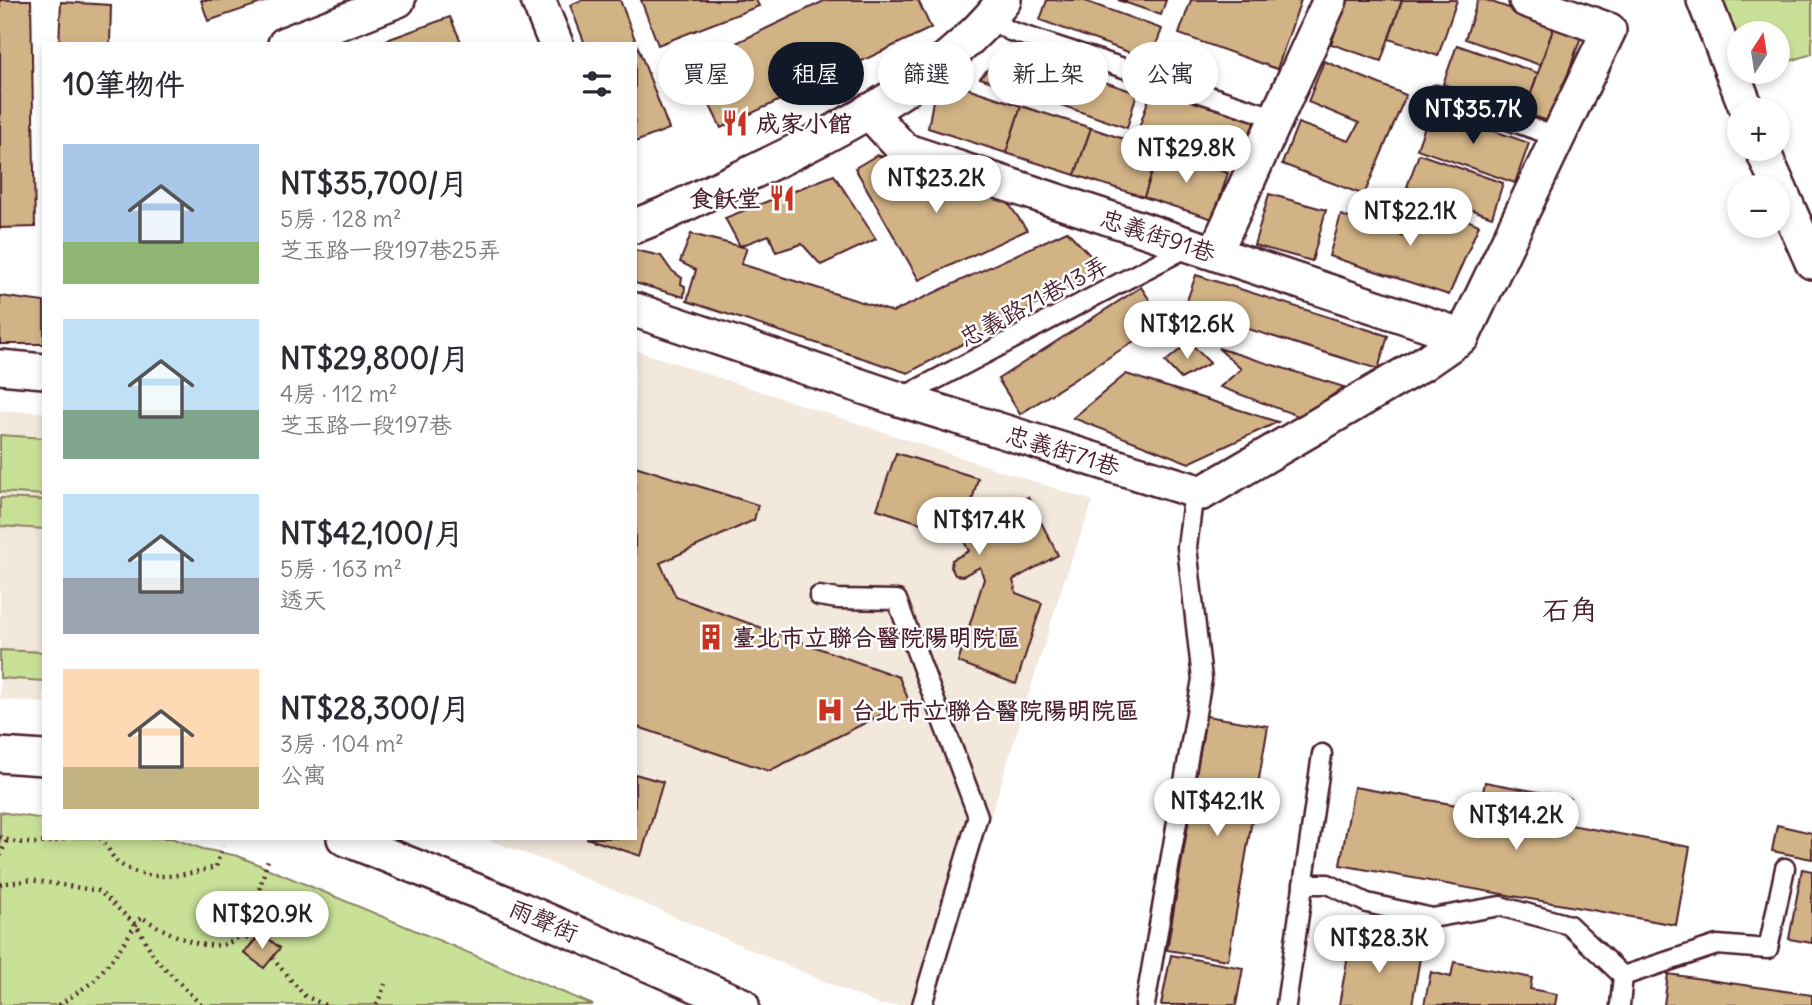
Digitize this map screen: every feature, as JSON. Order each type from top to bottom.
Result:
[{"type":"street","points":[[290,42],[398,0]]},
{"type":"street","points":[[538,0],[555,42]]},
{"type":"street","points":[[1203,250],[1277,118],[1330,0]]},
{"type":"street","points":[[1194,491],[1202,493],[1424,363],[1462,336],[1609,30],[1526,0]]},
{"type":"street","points":[[1704,0],[1742,98]]},
{"type":"street","points":[[637,225],[701,196],[867,111],[952,55],[991,6]]},
{"type":"street","name":"忠義街91巷","points":[[867,111],[904,150],[1462,336]]},
{"type":"street","points":[[1767,161],[1812,261]]},
{"type":"street","name":"忠義街71巷","points":[[637,311],[899,399],[1194,491]]},
{"type":"street","points":[[0,367],[42,371]]},
{"type":"street","points":[[0,755],[42,758]]},
{"type":"street","name":"雨聲街","points":[[349,840],[511,905],[742,1005]]},
{"type":"lane","points":[[991,6],[1010,31],[1277,118]]},
{"type":"lane","points":[[1436,95],[1557,137]]},
{"type":"lane","name":"忠義路71巷13弄","points":[[899,399],[1203,250]]},
{"type":"lane","points":[[1145,1005],[1202,679],[1187,547],[1194,491]]},
{"type":"lane","points":[[819,596],[897,600],[978,816],[922,1005]]},
{"type":"lane","points":[[1286,1005],[1322,754]]},
{"type":"lane","points":[[1623,976],[1717,945],[1768,949],[1785,868]]},
{"type":"lane","points":[[1303,884],[1328,884],[1367,904],[1432,918],[1500,906],[1569,925],[1623,976]]},
{"type":"lane","points":[[1620,1005],[1623,976]]},
{"type":"path","points":[[0,837],[7,841],[50,840]]},
{"type":"path","points":[[102,840],[108,845],[117,863],[140,874],[177,877],[216,867],[222,846]]},
{"type":"path","points":[[0,856],[7,841]]},
{"type":"path","points":[[59,1005],[94,981],[137,926],[141,917],[191,943],[211,945],[227,942],[241,934],[268,860]]},
{"type":"path","points":[[0,884],[31,880],[99,891],[137,926],[156,958],[201,1005]]},
{"type":"path","points":[[241,934],[253,943]]},
{"type":"path","points":[[272,958],[305,996],[325,1005]]},
{"type":"path","points":[[377,1005],[386,984]]},
{"type":"shaded area","name":"台北市立聯合醫院陽明院區","points":[[637,351],[1093,501],[1064,581],[932,1005],[879,1005],[548,862],[489,840],[637,840]]},
{"type":"shaded area","points":[[0,411],[42,412],[42,703],[0,699]]},
{"type":"green space","points":[[1719,0],[1812,0],[1812,54],[1790,61],[1790,21],[1727,21]]},
{"type":"green space","points":[[0,435],[42,438],[42,495],[0,492]]},
{"type":"green space","points":[[0,498],[42,500],[42,529],[0,526]]},
{"type":"green space","points":[[0,650],[42,652],[42,681],[0,678]]},
{"type":"green space","points":[[0,812],[42,819],[42,840],[177,840],[238,856],[593,1005],[0,1005]]},
{"type":"building","points":[[0,0],[31,0],[35,227],[0,228]]},
{"type":"building","points":[[201,0],[270,0],[208,21]]},
{"type":"building","points":[[582,0],[620,0],[636,42],[584,42],[570,5]]},
{"type":"building","points":[[641,0],[756,0],[759,6],[666,42],[658,42],[658,45]]},
{"type":"building","points":[[826,0],[918,0],[931,28],[902,42],[878,42],[878,53],[864,60],[864,42],[768,42],[769,105],[721,128],[710,105],[754,105],[754,42],[738,42]]},
{"type":"building","points":[[1047,0],[1082,0],[1162,29],[1157,42],[1122,42],[1122,50],[1108,45],[1108,42],[1100,42],[1040,20]]},
{"type":"building","points":[[1118,0],[1166,0],[1161,15]]},
{"type":"building","points":[[1191,0],[1301,0],[1277,69],[1218,48],[1218,42],[1201,42],[1179,34]]},
{"type":"building","points":[[1346,0],[1402,0],[1381,61],[1331,44]]},
{"type":"building","points":[[1402,0],[1457,0],[1438,56],[1389,39]]},
{"type":"building","points":[[1478,0],[1486,0],[1555,24],[1540,65],[1465,39]]},
{"type":"building","points":[[61,2],[111,5],[110,42],[59,42]]},
{"type":"building","points":[[450,17],[461,42],[381,42]]},
{"type":"building","points":[[1555,24],[1582,34],[1551,122],[1524,113]]},
{"type":"building","points":[[637,45],[658,105],[669,129],[637,141]]},
{"type":"building","points":[[1457,45],[1538,73],[1524,113],[1443,84]]},
{"type":"building","points":[[1324,61],[1406,95],[1364,195],[1282,164],[1298,123],[1349,141],[1359,123],[1308,102]]},
{"type":"building","points":[[988,69],[988,81],[980,78]]},
{"type":"building","points":[[1108,83],[1122,88],[1122,105],[1134,105],[1127,128],[1061,105],[1108,105]]},
{"type":"building","points":[[974,90],[988,95],[988,105],[1021,106],[1006,153],[928,128],[932,105],[974,105]]},
{"type":"building","points":[[1147,105],[1208,105],[1255,121],[1241,163],[1139,128]]},
{"type":"building","points":[[1021,106],[1091,128],[1075,175],[1006,153]]},
{"type":"building","points":[[1431,109],[1529,143],[1515,183],[1417,149]]},
{"type":"building","points":[[1091,128],[1159,151],[1144,197],[1075,175]]},
{"type":"building","points":[[1159,151],[1228,173],[1213,219],[1144,197]]},
{"type":"building","points":[[1419,154],[1503,183],[1492,217],[1407,187]]},
{"type":"building","points":[[877,155],[1006,200],[1027,230],[919,280],[855,168]]},
{"type":"building","points":[[834,175],[876,239],[821,265],[802,244],[776,252],[769,235],[740,246],[725,218]]},
{"type":"building","points":[[1269,194],[1326,210],[1312,261],[1254,245]]},
{"type":"building","points":[[1426,203],[1479,225],[1449,295],[1329,256],[1341,215],[1410,238]]},
{"type":"building","points":[[1067,231],[1103,269],[908,373],[687,301],[696,270],[680,262],[691,234],[747,248],[741,264],[893,312]]},
{"type":"building","points":[[637,250],[661,256],[671,270],[682,278],[681,284],[685,286],[684,297],[637,284]]},
{"type":"building","points":[[1196,275],[1388,336],[1378,369],[1184,309]]},
{"type":"building","points":[[1141,287],[1164,322],[1020,414],[998,379]]},
{"type":"building","points":[[0,296],[42,302],[42,344],[0,344]]},
{"type":"building","points":[[1189,342],[1210,363],[1181,379],[1165,362]]},
{"type":"building","points":[[1218,348],[1344,387],[1301,417],[1220,387],[1241,369]]},
{"type":"building","points":[[1126,374],[1278,422],[1189,463],[1073,418]]},
{"type":"building","points":[[896,453],[978,478],[971,505],[979,519],[1028,497],[1058,555],[1013,580],[1016,593],[1042,603],[1016,684],[958,662],[984,579],[980,567],[963,576],[955,575],[951,567],[952,560],[969,551],[961,536],[877,509]]},
{"type":"building","name":"臺北市立聯合醫院陽明院區","points":[[637,467],[758,505],[754,520],[660,563],[676,597],[899,677],[909,701],[769,771],[637,727]]},
{"type":"building","points":[[1206,716],[1268,726],[1228,960],[1167,950]]},
{"type":"building","points":[[637,775],[663,782],[641,856],[592,840],[637,840]]},
{"type":"building","points":[[1485,782],[1570,798],[1565,824],[1690,847],[1676,925],[1340,865],[1354,787],[1480,809]]},
{"type":"building","points":[[1777,825],[1812,833],[1812,859],[1772,851]]},
{"type":"building","points":[[1802,869],[1812,871],[1812,943],[1789,939]]},
{"type":"building","points":[[261,933],[280,948],[264,968],[244,953]]},
{"type":"building","points":[[1351,939],[1421,952],[1412,1005],[1339,1005]]},
{"type":"building","points":[[1171,955],[1243,968],[1236,1005],[1161,1005]]},
{"type":"building","points":[[1454,962],[1532,978],[1530,989],[1557,994],[1555,1005],[1424,1005],[1431,972],[1451,977]]},
{"type":"building","points":[[1668,974],[1812,995],[1812,1005],[1664,1005]]},
{"type":"place","name":"成家小館","points":[[735,123]]},
{"type":"place","name":"食飫堂","points":[[782,198]]},
{"type":"place","name":"臺北市立聯合醫院陽明院區","points":[[711,637]]},
{"type":"place","name":"台北市立聯合醫院陽明院區","points":[[830,710]]},
{"type":"district","name":"石角","points":[[1570,610]]}]
